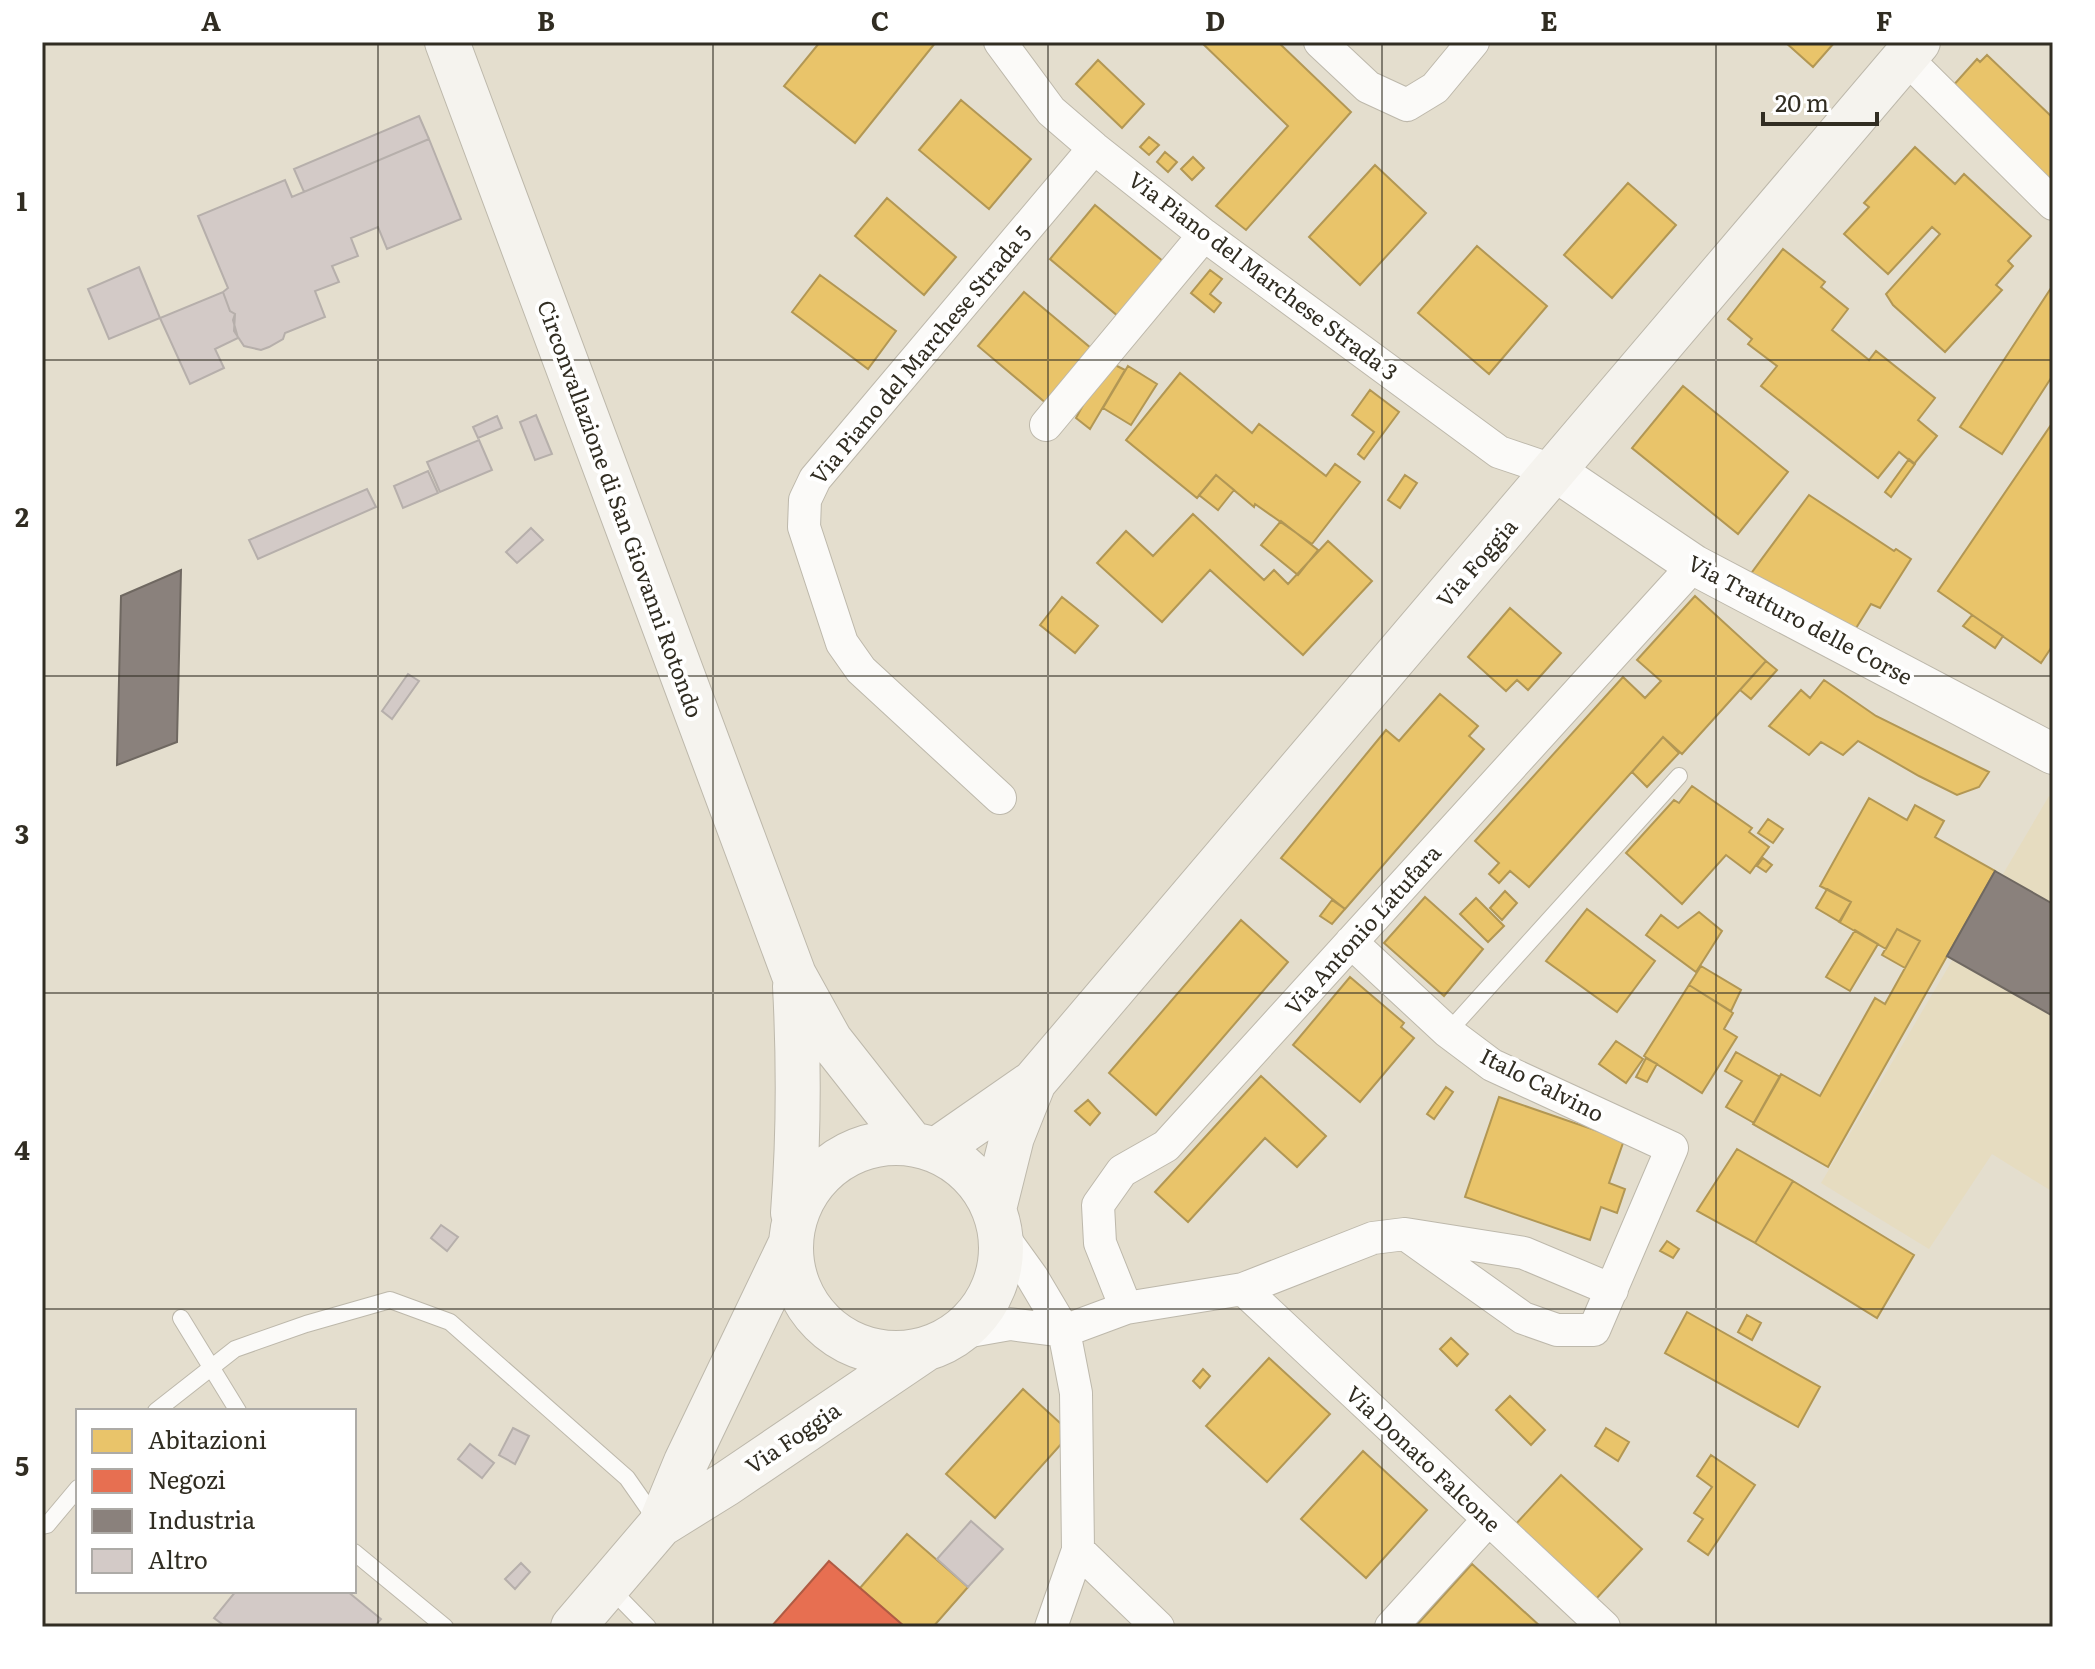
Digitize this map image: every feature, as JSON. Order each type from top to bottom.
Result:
[{"type":"main road","name":"Circonvallazione di San Giovanni Rotondo","points":[[447,42],[794,975],[830,1040],[923,1146]]},
{"type":"main road","name":"Via Foggia","points":[[573,1627],[660,1525],[942,1342],[979,1313],[993,1289],[1000,1262],[997,1222],[1012,1137],[1034,1082],[1911,50]]},
{"type":"main road","name":"Circonvallazione di San Giovanni Rotondo","points":[[791,1236],[799,1123],[794,975]]},
{"type":"main road","name":"Via Foggia","points":[[660,1525],[791,1236],[803,1195],[823,1170],[849,1153],[879,1143],[923,1146],[1034,1082]]},
{"type":"main road","points":[[923,1146],[960,1164],[980,1184],[997,1222]]},
{"type":"main road","points":[[791,1236],[794,1279],[809,1309],[832,1332],[860,1348],[892,1354],[942,1342]]},
{"type":"street","name":"Via Piano del Marchese Strada 3","points":[[1000,42],[1051,111],[1204,235],[1499,452],[1555,471]]},
{"type":"street","points":[[1320,42],[1368,87],[1407,105],[1435,88],[1473,42]]},
{"type":"street","points":[[1911,50],[2053,204]]},
{"type":"street","name":"Via Piano del Marchese Strada 5","points":[[1000,798],[861,670],[842,643],[804,527],[805,500],[815,479],[1094,148]]},
{"type":"street","points":[[1046,425],[1204,235]]},
{"type":"street","name":"Via Tratturo delle Corse","points":[[1555,471],[1694,565],[2053,754]]},
{"type":"street","name":"Via Antonio Latufara","points":[[1126,1308],[1100,1243],[1098,1205],[1122,1171],[1166,1146],[1694,565]]},
{"type":"street","name":"Italo Calvino","points":[[1351,942],[1448,1032],[1492,1065],[1672,1148],[1612,1290]]},
{"type":"street","points":[[997,1222],[1064,1331],[1076,1393],[1078,1550],[1051,1627]]},
{"type":"street","points":[[942,1342],[1010,1324],[1064,1331],[1126,1308],[1243,1289],[1373,1238],[1405,1234],[1524,1253],[1612,1290],[1594,1330],[1557,1330],[1523,1318],[1405,1234]]},
{"type":"street","name":"Via Donato Falcone","points":[[1243,1289],[1604,1627]]},
{"type":"street","points":[[1391,1627],[1488,1520]]},
{"type":"street","points":[[1078,1550],[1158,1627]]},
{"type":"lane","points":[[1448,1032],[1679,776]]},
{"type":"lane","points":[[158,1409],[235,1349],[306,1324],[390,1300],[450,1322],[627,1478],[660,1525]]},
{"type":"lane","points":[[181,1318],[237,1409]]},
{"type":"lane","points":[[42,1526],[47,1525],[76,1490]]},
{"type":"lane","points":[[356,1554],[445,1627]]},
{"type":"lane","points":[[608,1586],[648,1627]]},
{"type":"shaded area","points":[[2049,796],[2053,798],[2053,1192],[1992,1154],[1929,1249],[1821,1183]]},
{"type":"building: Abitazioni","points":[[820,42],[936,42],[855,143],[784,86]]},
{"type":"building: Abitazioni","points":[[1201,42],[1278,42],[1351,112],[1246,230],[1216,206],[1288,126]]},
{"type":"building: Abitazioni","points":[[1785,42],[1835,42],[1813,67]]},
{"type":"building: Abitazioni","points":[[1987,55],[2053,118],[2053,190],[1951,88],[1977,59],[1980,62]]},
{"type":"building: Abitazioni","points":[[1098,60],[1144,104],[1122,128],[1076,84]]},
{"type":"building: Abitazioni","points":[[961,100],[1031,159],[989,209],[919,150]]},
{"type":"building: Abitazioni","points":[[1149,137],[1159,145],[1149,155],[1140,147]]},
{"type":"building: Abitazioni","points":[[1915,147],[1955,184],[1964,174],[2031,236],[2008,261],[2013,266],[1996,285],[2002,290],[1945,352],[1893,305],[1886,294],[1940,234],[1932,227],[1888,274],[1844,234],[1869,207],[1864,203]]},
{"type":"building: Abitazioni","points":[[1165,152],[1177,162],[1168,172],[1157,162]]},
{"type":"building: Abitazioni","points":[[1193,157],[1204,168],[1192,180],[1181,169]]},
{"type":"building: Abitazioni","points":[[1375,165],[1426,213],[1360,285],[1309,237]]},
{"type":"building: Abitazioni","points":[[1628,183],[1676,225],[1612,298],[1564,255]]},
{"type":"building: Abitazioni","points":[[887,198],[956,257],[924,295],[855,236]]},
{"type":"building: Abitazioni","points":[[1095,205],[1170,267],[1125,322],[1050,259]]},
{"type":"building: Abitazioni","points":[[1477,246],[1547,306],[1489,374],[1418,313]]},
{"type":"building: Abitazioni","points":[[1783,249],[1825,282],[1821,287],[1848,309],[1832,330],[1869,360],[1876,351],[1935,398],[1918,420],[1937,436],[1914,464],[1899,452],[1878,478],[1761,386],[1777,366],[1748,344],[1752,339],[1728,319]]},
{"type":"building: Abitazioni","points":[[1210,270],[1222,279],[1210,294],[1221,303],[1214,312],[1191,293]]},
{"type":"building: Abitazioni","points":[[820,275],[896,331],[868,369],[792,312]]},
{"type":"building: Abitazioni","points":[[2053,285],[2053,375],[2002,454],[1960,427]]},
{"type":"building: Abitazioni","points":[[1024,292],[1098,354],[1053,409],[978,346]]},
{"type":"building: Abitazioni","points":[[1107,361],[1125,370],[1090,429],[1076,418]]},
{"type":"building: Abitazioni","points":[[1128,366],[1157,384],[1131,425],[1103,408]]},
{"type":"building: Abitazioni","points":[[1180,373],[1252,433],[1259,424],[1326,476],[1335,464],[1360,482],[1312,544],[1255,504],[1254,507],[1216,475],[1197,498],[1126,440]]},
{"type":"building: Abitazioni","points":[[1683,386],[1788,472],[1738,534],[1632,448]]},
{"type":"building: Abitazioni","points":[[1370,390],[1399,412],[1364,459],[1358,454],[1374,432],[1352,415]]},
{"type":"building: Abitazioni","points":[[2053,422],[2053,645],[2041,663],[1938,591]]},
{"type":"building: Abitazioni","points":[[1909,459],[1915,464],[1891,497],[1885,492]]},
{"type":"building: Abitazioni","points":[[1216,475],[1234,490],[1218,510],[1199,495]]},
{"type":"building: Abitazioni","points":[[1405,475],[1417,483],[1400,508],[1388,500]]},
{"type":"building: Abitazioni","points":[[1809,495],[1911,559],[1880,608],[1871,604],[1853,633],[1747,579]]},
{"type":"building: Abitazioni","points":[[1193,514],[1264,580],[1274,570],[1288,584],[1328,541],[1372,581],[1303,655],[1210,570],[1162,622],[1097,563],[1126,531],[1153,556]]},
{"type":"building: Abitazioni","points":[[1281,521],[1318,550],[1298,575],[1261,545]]},
{"type":"building: Abitazioni","points":[[1695,596],[1766,661],[1682,754],[1663,737],[1529,887],[1510,871],[1499,883],[1489,874],[1499,863],[1475,841],[1623,677],[1645,698],[1661,681],[1637,660]]},
{"type":"building: Abitazioni","points":[[1062,597],[1098,626],[1075,653],[1040,625]]},
{"type":"building: Abitazioni","points":[[1510,608],[1561,653],[1528,690],[1517,680],[1506,691],[1468,657]]},
{"type":"building: Abitazioni","points":[[1972,615],[2003,636],[1995,648],[1963,626]]},
{"type":"building: Abitazioni","points":[[1766,661],[1777,670],[1751,699],[1740,690]]},
{"type":"building: Abitazioni","points":[[1824,680],[1876,716],[1989,772],[1979,787],[1957,795],[1858,741],[1843,755],[1821,742],[1809,755],[1769,726],[1801,690],[1810,698]]},
{"type":"building: Abitazioni","points":[[1440,694],[1478,726],[1469,736],[1484,749],[1345,909],[1281,858],[1386,730],[1399,741]]},
{"type":"building: Abitazioni","points":[[1663,737],[1679,753],[1647,787],[1632,772]]},
{"type":"building: Abitazioni","points":[[1692,786],[1752,828],[1749,832],[1769,847],[1750,873],[1726,855],[1682,904],[1626,853],[1674,800],[1679,803]]},
{"type":"building: Abitazioni","points":[[1869,798],[1907,820],[1915,805],[1944,821],[1935,837],[1995,871],[1828,1167],[1753,1124],[1781,1074],[1820,1096],[1875,998],[1885,1004],[1920,941],[1897,929],[1886,949],[1839,922],[1851,902],[1820,886]]},
{"type":"building: Abitazioni","points":[[1768,819],[1783,829],[1773,843],[1758,833]]},
{"type":"building: Abitazioni","points":[[1763,858],[1772,865],[1766,872],[1757,866]]},
{"type":"building: Abitazioni","points":[[1827,889],[1851,902],[1840,922],[1816,908]]},
{"type":"building: Abitazioni","points":[[1505,891],[1517,903],[1502,920],[1490,908]]},
{"type":"building: Abitazioni","points":[[1425,897],[1483,949],[1444,996],[1384,943]]},
{"type":"building: Abitazioni","points":[[1476,898],[1504,926],[1488,942],[1460,914]]},
{"type":"building: Abitazioni","points":[[1332,900],[1345,909],[1332,924],[1320,916]]},
{"type":"building: Abitazioni","points":[[1587,909],[1655,961],[1617,1012],[1546,961]]},
{"type":"building: Abitazioni","points":[[1699,912],[1722,931],[1696,972],[1646,935],[1661,915],[1678,928]]},
{"type":"building: Abitazioni","points":[[1241,920],[1288,962],[1156,1115],[1109,1073]]},
{"type":"building: Abitazioni","points":[[1897,929],[1920,941],[1905,968],[1882,955]]},
{"type":"building: Abitazioni","points":[[1855,930],[1878,944],[1850,991],[1826,977]]},
{"type":"building: Abitazioni","points":[[1701,966],[1741,990],[1731,1011],[1689,985]]},
{"type":"building: Abitazioni","points":[[1350,977],[1404,1023],[1401,1027],[1414,1038],[1360,1102],[1293,1045]]},
{"type":"building: Abitazioni","points":[[1689,985],[1733,1013],[1724,1029],[1737,1037],[1702,1093],[1644,1056]]},
{"type":"building: Abitazioni","points":[[1616,1041],[1643,1059],[1626,1083],[1599,1064]]},
{"type":"building: Abitazioni","points":[[1736,1052],[1780,1077],[1754,1123],[1726,1107],[1742,1081],[1725,1071]]},
{"type":"building: Abitazioni","points":[[1646,1058],[1657,1064],[1647,1082],[1636,1077]]},
{"type":"building: Abitazioni","points":[[1261,1076],[1326,1136],[1297,1167],[1265,1138],[1188,1222],[1155,1192]]},
{"type":"building: Abitazioni","points":[[1446,1087],[1453,1092],[1434,1119],[1427,1114]]},
{"type":"building: Abitazioni","points":[[1499,1097],[1624,1140],[1609,1183],[1625,1189],[1617,1213],[1601,1207],[1590,1240],[1465,1197]]},
{"type":"building: Abitazioni","points":[[1088,1100],[1100,1113],[1090,1125],[1075,1111]]},
{"type":"building: Abitazioni","points":[[1737,1149],[1793,1181],[1755,1243],[1697,1211]]},
{"type":"building: Abitazioni","points":[[1793,1181],[1914,1255],[1877,1318],[1755,1243]]},
{"type":"building: Abitazioni","points":[[1667,1241],[1679,1249],[1673,1258],[1660,1251]]},
{"type":"building: Abitazioni","points":[[1687,1312],[1820,1387],[1798,1427],[1665,1353]]},
{"type":"building: Abitazioni","points":[[1747,1315],[1761,1323],[1752,1340],[1738,1332]]},
{"type":"building: Abitazioni","points":[[1451,1338],[1468,1354],[1457,1366],[1440,1349]]},
{"type":"building: Abitazioni","points":[[1269,1358],[1330,1414],[1267,1482],[1206,1426]]},
{"type":"building: Abitazioni","points":[[1203,1369],[1210,1376],[1200,1388],[1193,1381]]},
{"type":"building: Abitazioni","points":[[1023,1389],[1071,1433],[995,1518],[946,1474]]},
{"type":"building: Abitazioni","points":[[1510,1396],[1545,1430],[1531,1445],[1496,1410]]},
{"type":"building: Abitazioni","points":[[1606,1428],[1629,1442],[1618,1461],[1595,1446]]},
{"type":"building: Abitazioni","points":[[1363,1451],[1427,1510],[1366,1578],[1301,1519]]},
{"type":"building: Abitazioni","points":[[1711,1455],[1755,1485],[1708,1555],[1688,1541],[1703,1519],[1694,1513],[1712,1487],[1697,1476]]},
{"type":"building: Abitazioni","points":[[1561,1475],[1642,1549],[1595,1600],[1514,1526]]},
{"type":"building: Abitazioni","points":[[907,1534],[968,1587],[933,1627],[905,1627],[860,1588]]},
{"type":"building: Abitazioni","points":[[1472,1564],[1541,1627],[1415,1627]]},
{"type":"building: Negozi","points":[[829,1561],[860,1588],[905,1627],[771,1627]]},
{"type":"building: Industria","points":[[181,570],[177,742],[117,765],[121,596]]},
{"type":"building: Industria","points":[[1995,871],[2053,904],[2053,1016],[1947,956]]},
{"type":"building: Altro","points":[[419,116],[429,139],[304,192],[294,169]]},
{"type":"building: Altro","points":[[429,139],[461,219],[387,249],[378,227],[351,238],[358,256],[332,266],[339,282],[315,291],[325,317],[285,333],[283,339],[261,350],[244,346],[234,331],[235,314],[230,311],[223,292],[228,288],[198,216],[285,180],[292,197]]},
{"type":"building: Altro","points":[[139,267],[160,318],[109,339],[88,289]]},
{"type":"building: Altro","points":[[223,292],[230,311],[235,314],[233,320],[238,338],[215,349],[224,368],[190,384],[160,318]]},
{"type":"building: Altro","points":[[536,415],[552,454],[535,460],[520,422]]},
{"type":"building: Altro","points":[[497,416],[502,428],[478,438],[473,427]]},
{"type":"building: Altro","points":[[479,440],[492,470],[440,492],[427,462]]},
{"type":"building: Altro","points":[[428,471],[438,493],[403,508],[394,486]]},
{"type":"building: Altro","points":[[367,489],[376,507],[258,559],[249,540]]},
{"type":"building: Altro","points":[[531,528],[543,540],[517,563],[506,552]]},
{"type":"building: Altro","points":[[408,674],[419,681],[392,719],[382,711]]},
{"type":"building: Altro","points":[[441,1225],[458,1237],[447,1251],[431,1238]]},
{"type":"building: Altro","points":[[513,1428],[529,1436],[515,1464],[499,1455]]},
{"type":"building: Altro","points":[[470,1444],[494,1463],[482,1478],[458,1459]]},
{"type":"building: Altro","points":[[971,1521],[1003,1549],[968,1587],[937,1559]]},
{"type":"building: Altro","points":[[521,1563],[530,1572],[515,1589],[505,1579]]},
{"type":"building: Altro","points":[[234,1593],[349,1593],[381,1619],[374,1627],[226,1627],[214,1618]]}]
